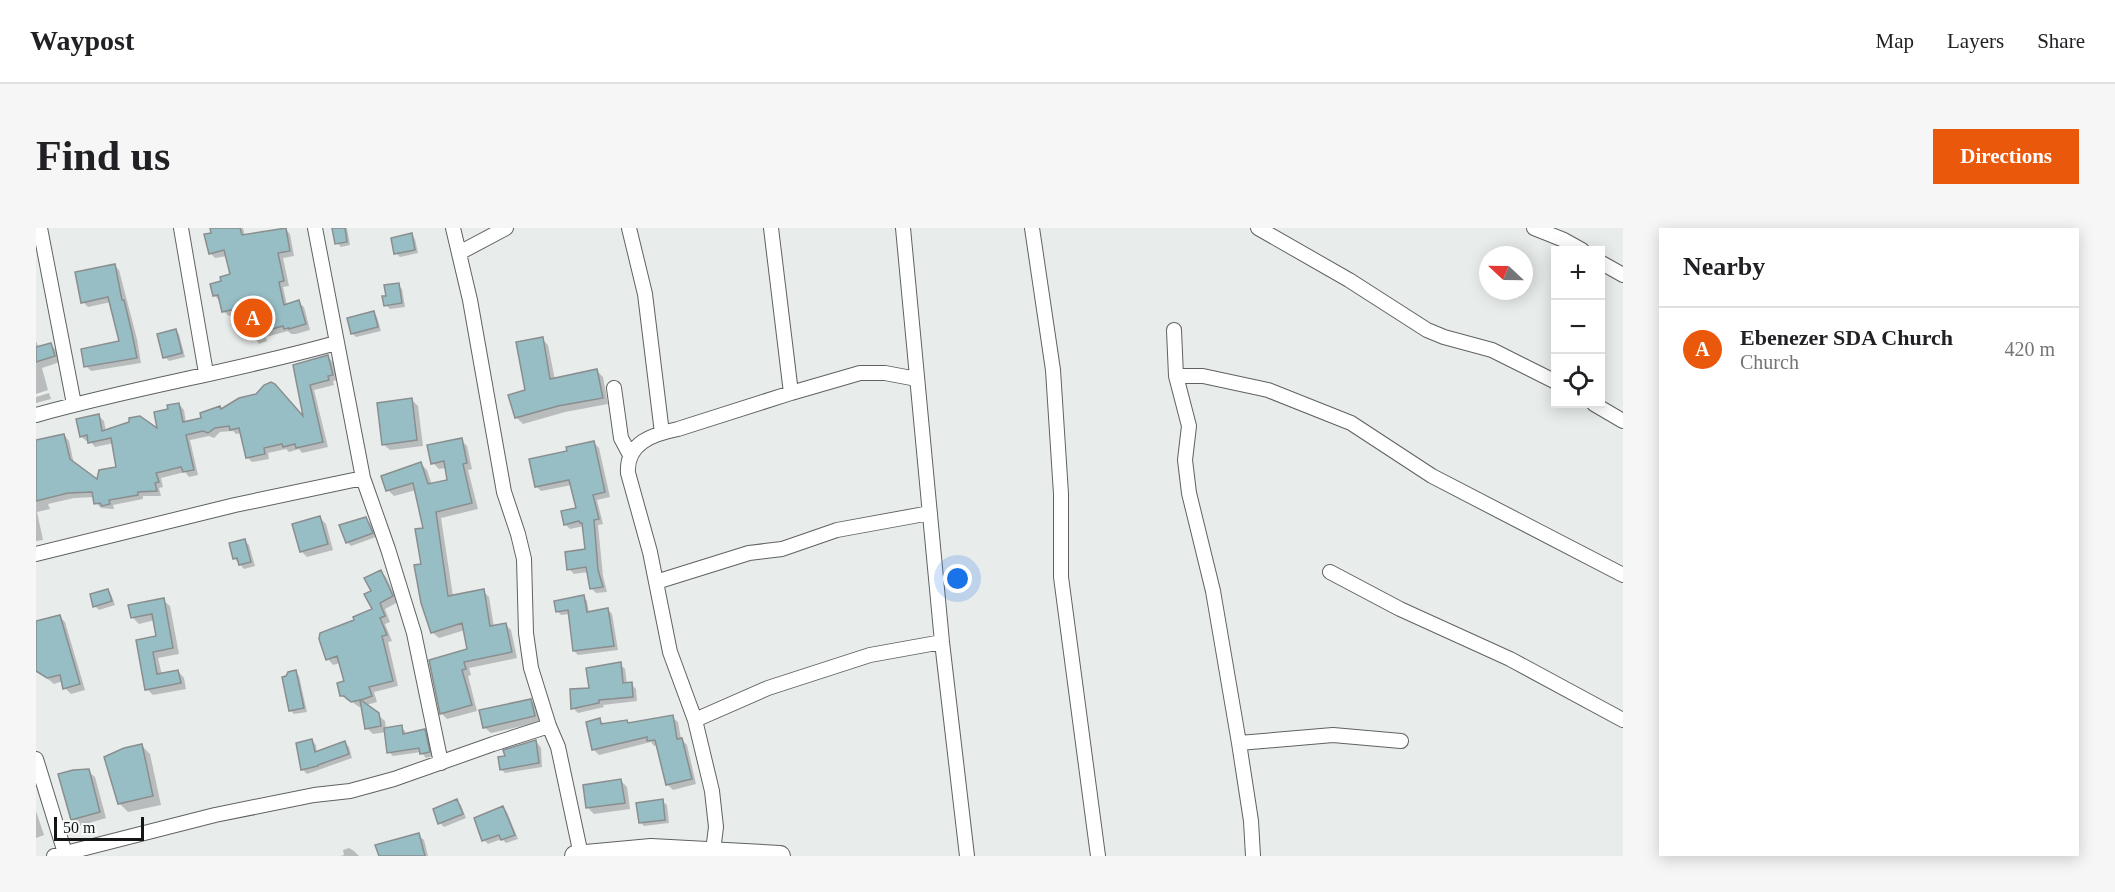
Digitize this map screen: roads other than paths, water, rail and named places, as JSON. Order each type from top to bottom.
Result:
[{"type":"street","points":[[40,228],[74,404]]},
{"type":"street","points":[[181,228],[206,373]]},
{"type":"street","points":[[315,228],[363,478],[414,633],[441,764]]},
{"type":"street","points":[[453,228],[504,492],[524,559],[526,633],[531,668],[558,747],[578,855],[651,849],[780,856]]},
{"type":"street","points":[[459,253],[506,228]]},
{"type":"street","points":[[629,228],[645,294],[662,433]]},
{"type":"street","points":[[771,228],[791,393]]},
{"type":"street","points":[[903,228],[942,642],[967,856]]},
{"type":"street","points":[[1032,228],[1053,370],[1060,483],[1061,577],[1098,856]]},
{"type":"street","points":[[1258,228],[1349,280],[1427,330],[1492,350],[1551,380]]},
{"type":"street","points":[[1534,228],[1575,246]]},
{"type":"street","points":[[1605,265],[1623,275]]},
{"type":"street","points":[[1173,330],[1176,376],[1189,426],[1185,460],[1189,493],[1213,591],[1251,821],[1253,856]]},
{"type":"street","points":[[36,415],[206,373],[268,362],[336,343]]},
{"type":"street","points":[[706,853],[716,827],[712,791],[695,720],[674,664],[628,473],[630,455],[642,441],[662,433],[860,373],[885,373],[917,379]]},
{"type":"street","points":[[1176,376],[1203,376],[1268,390],[1351,423],[1432,476],[1623,575]]},
{"type":"street","points":[[614,388],[621,438],[630,455]]},
{"type":"street","points":[[1601,408],[1623,421]]},
{"type":"street","points":[[36,554],[363,478]]},
{"type":"street","points":[[656,582],[749,553],[782,549],[837,530],[930,513]]},
{"type":"street","points":[[1330,572],[1400,609],[1510,659],[1623,720]]},
{"type":"street","points":[[695,720],[768,688],[870,655],[942,642]]},
{"type":"street","points":[[36,759],[60,855],[215,815],[314,795],[350,791],[441,764],[549,726]]},
{"type":"street","points":[[1239,743],[1333,735],[1401,741]]},
{"type":"place","name":"Ebenezer SDA Church","points":[[253,318]]}]
